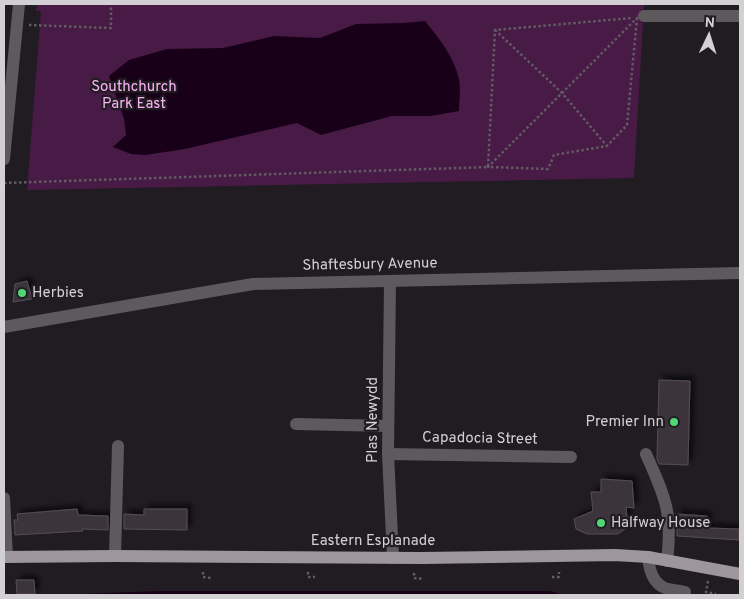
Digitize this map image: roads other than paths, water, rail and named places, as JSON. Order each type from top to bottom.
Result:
[{"type":"main road","name":"Eastern Esplanade","points":[[5,557],[393,558],[579,555],[648,557],[740,574]]},
{"type":"street","points":[[4,159],[19,4]]},
{"type":"street","points":[[640,17],[740,16]]},
{"type":"street","name":"Shaftesbury Avenue","points":[[4,327],[253,284],[740,273]]},
{"type":"street","name":"Plas Newydd","points":[[390,281],[388,454],[393,558]]},
{"type":"street","points":[[296,410],[296,428],[388,426]]},
{"type":"street","points":[[115,556],[118,446]]},
{"type":"street","name":"Capadocia Street","points":[[388,454],[571,457]]},
{"type":"street","points":[[646,454],[659,483],[669,515],[670,538],[667,560]]},
{"type":"street","points":[[4,498],[5,557]]},
{"type":"street","points":[[648,557],[652,576],[661,586],[685,592]]},
{"type":"place","name":"Herbies","points":[[22,293]]},
{"type":"place","name":"Premier Inn","points":[[674,422]]},
{"type":"place","name":"Halfway House","points":[[601,523]]},
{"type":"park label","name":"Southchurch Park East","points":[[134,96]]}]
